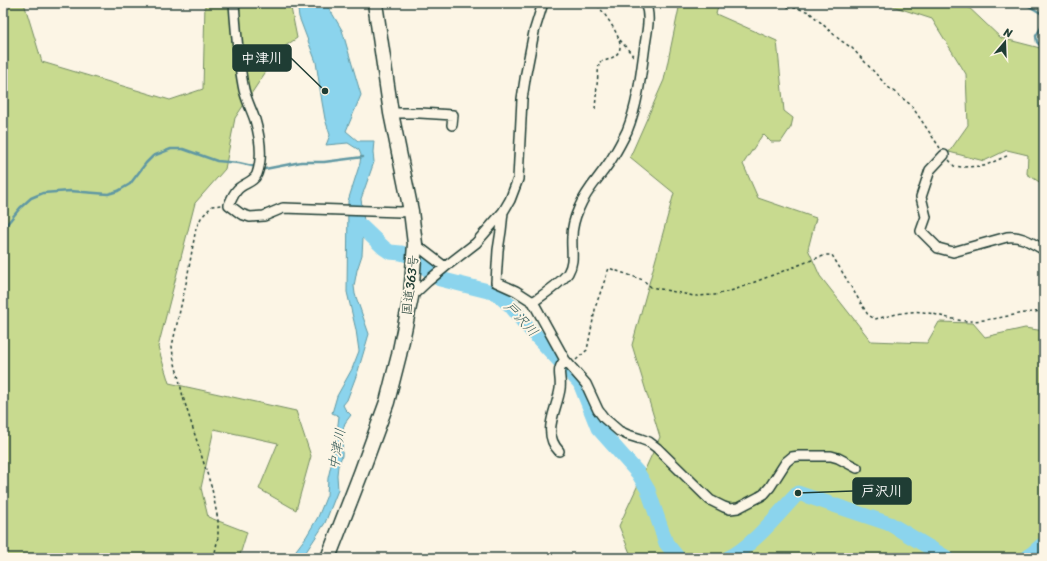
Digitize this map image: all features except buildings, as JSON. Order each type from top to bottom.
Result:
[{"type":"highway","name":"国道363号","points":[[328,558],[388,402],[411,297],[415,244],[406,212],[375,3]]},
{"type":"street","points":[[234,3],[243,87],[246,100],[255,120],[261,150],[257,175],[253,180],[238,188],[229,205],[241,214],[250,216],[264,216],[283,208],[406,212]]},
{"type":"street","points":[[411,297],[428,280],[476,243],[503,212],[510,200],[518,179],[522,99],[526,72],[534,32],[543,3]]},
{"type":"street","points":[[533,302],[560,281],[572,264],[572,238],[574,222],[579,206],[589,190],[606,169],[627,131],[639,88],[643,63],[648,16],[645,3]]},
{"type":"street","points":[[391,113],[453,115],[452,125]]},
{"type":"street","points":[[944,155],[930,170],[921,197],[926,217],[921,231],[938,248],[953,252],[1015,236],[1044,250]]},
{"type":"street","points":[[503,212],[496,282],[516,291],[533,302],[565,360],[586,384],[598,410],[604,418],[619,431],[649,442],[658,448],[710,500],[730,509],[738,508],[764,494],[786,462],[799,456],[831,456],[857,468]]},
{"type":"street","points":[[415,244],[445,266]]},
{"type":"street","points":[[559,451],[551,438],[551,425],[561,383],[559,370],[560,366],[565,360]]},
{"type":"path","points":[[595,109],[599,62],[617,54],[621,47],[609,21],[596,3]]},
{"type":"path","points":[[783,3],[787,7],[797,8],[809,12],[840,40],[852,48],[888,87],[911,105],[944,155],[954,166],[984,166],[1009,155]]},
{"type":"path","points":[[618,38],[633,57],[643,63]]},
{"type":"path","points":[[1040,147],[1044,149]]},
{"type":"path","points":[[214,558],[218,537],[218,520],[212,489],[183,397],[172,346],[187,279],[196,228],[200,218],[212,206],[229,205]]},
{"type":"path","points":[[565,360],[577,360],[587,350],[596,305],[609,268],[643,280],[650,287],[694,296],[734,290],[817,258],[832,255],[868,315],[875,319],[912,312],[924,312],[968,321],[1044,311]]},
{"type":"green space","points":[[3,3],[24,3],[42,62],[170,100],[203,89],[205,3],[290,3],[297,38],[281,49],[235,118],[225,169],[195,203],[158,347],[169,383],[296,411],[311,456],[296,510],[259,489],[278,443],[214,429],[201,488],[208,517],[247,532],[239,558],[3,558]]},
{"type":"green space","points":[[680,3],[719,3],[716,14],[777,41],[784,111],[793,118],[791,127],[781,142],[771,142],[763,134],[743,164],[758,198],[816,218],[808,249],[820,276],[871,341],[927,343],[939,322],[973,323],[985,337],[1025,328],[1044,331],[1044,558],[632,558],[619,526],[660,437],[632,345],[674,193],[630,157],[664,80]]},
{"type":"green space","points":[[883,3],[964,3],[1001,38],[1040,48],[1044,53],[1044,185],[1027,174],[1028,155],[1007,150],[984,161],[949,152],[968,125],[966,74],[932,19]]},
{"type":"water","points":[[297,3],[326,3],[342,30],[361,95],[346,131],[358,141],[374,141],[374,162],[361,199],[364,221],[362,255],[354,286],[355,294],[369,334],[358,371],[347,400],[343,405],[351,415],[345,423],[343,429],[342,456],[338,466],[337,475],[338,490],[325,523],[302,558],[290,558],[306,537],[318,517],[327,495],[328,478],[335,448],[339,416],[332,413],[337,396],[352,369],[359,351],[356,330],[347,292],[348,201],[360,163],[361,155],[359,150],[348,143],[326,145],[330,135],[325,119],[316,62],[299,17]]},
{"type":"waterway","points":[[1024,3],[1044,15]]},
{"type":"waterway","points":[[1044,23],[1036,36],[1037,42],[1044,49]]},
{"type":"waterway","points":[[3,229],[20,208],[31,198],[43,193],[70,191],[108,194],[118,191],[130,184],[153,156],[171,149],[183,149],[217,161],[239,163],[265,169],[301,162],[324,162],[363,157]]},
{"type":"waterway","name":"戸沢川","points":[[357,224],[390,252],[411,256],[440,279],[496,293],[511,306],[526,325],[580,383],[598,428],[638,473],[648,490],[666,543],[678,558]]},
{"type":"waterway","name":"戸沢川","points":[[728,558],[756,538],[798,493],[890,524],[947,558]]},
{"type":"waterway","name":"戸沢川","points":[[1027,558],[1042,545],[1044,545]]},
{"type":"place","name":"中津川","points":[[325,91]]},
{"type":"place","name":"戸沢川","points":[[798,493]]}]
